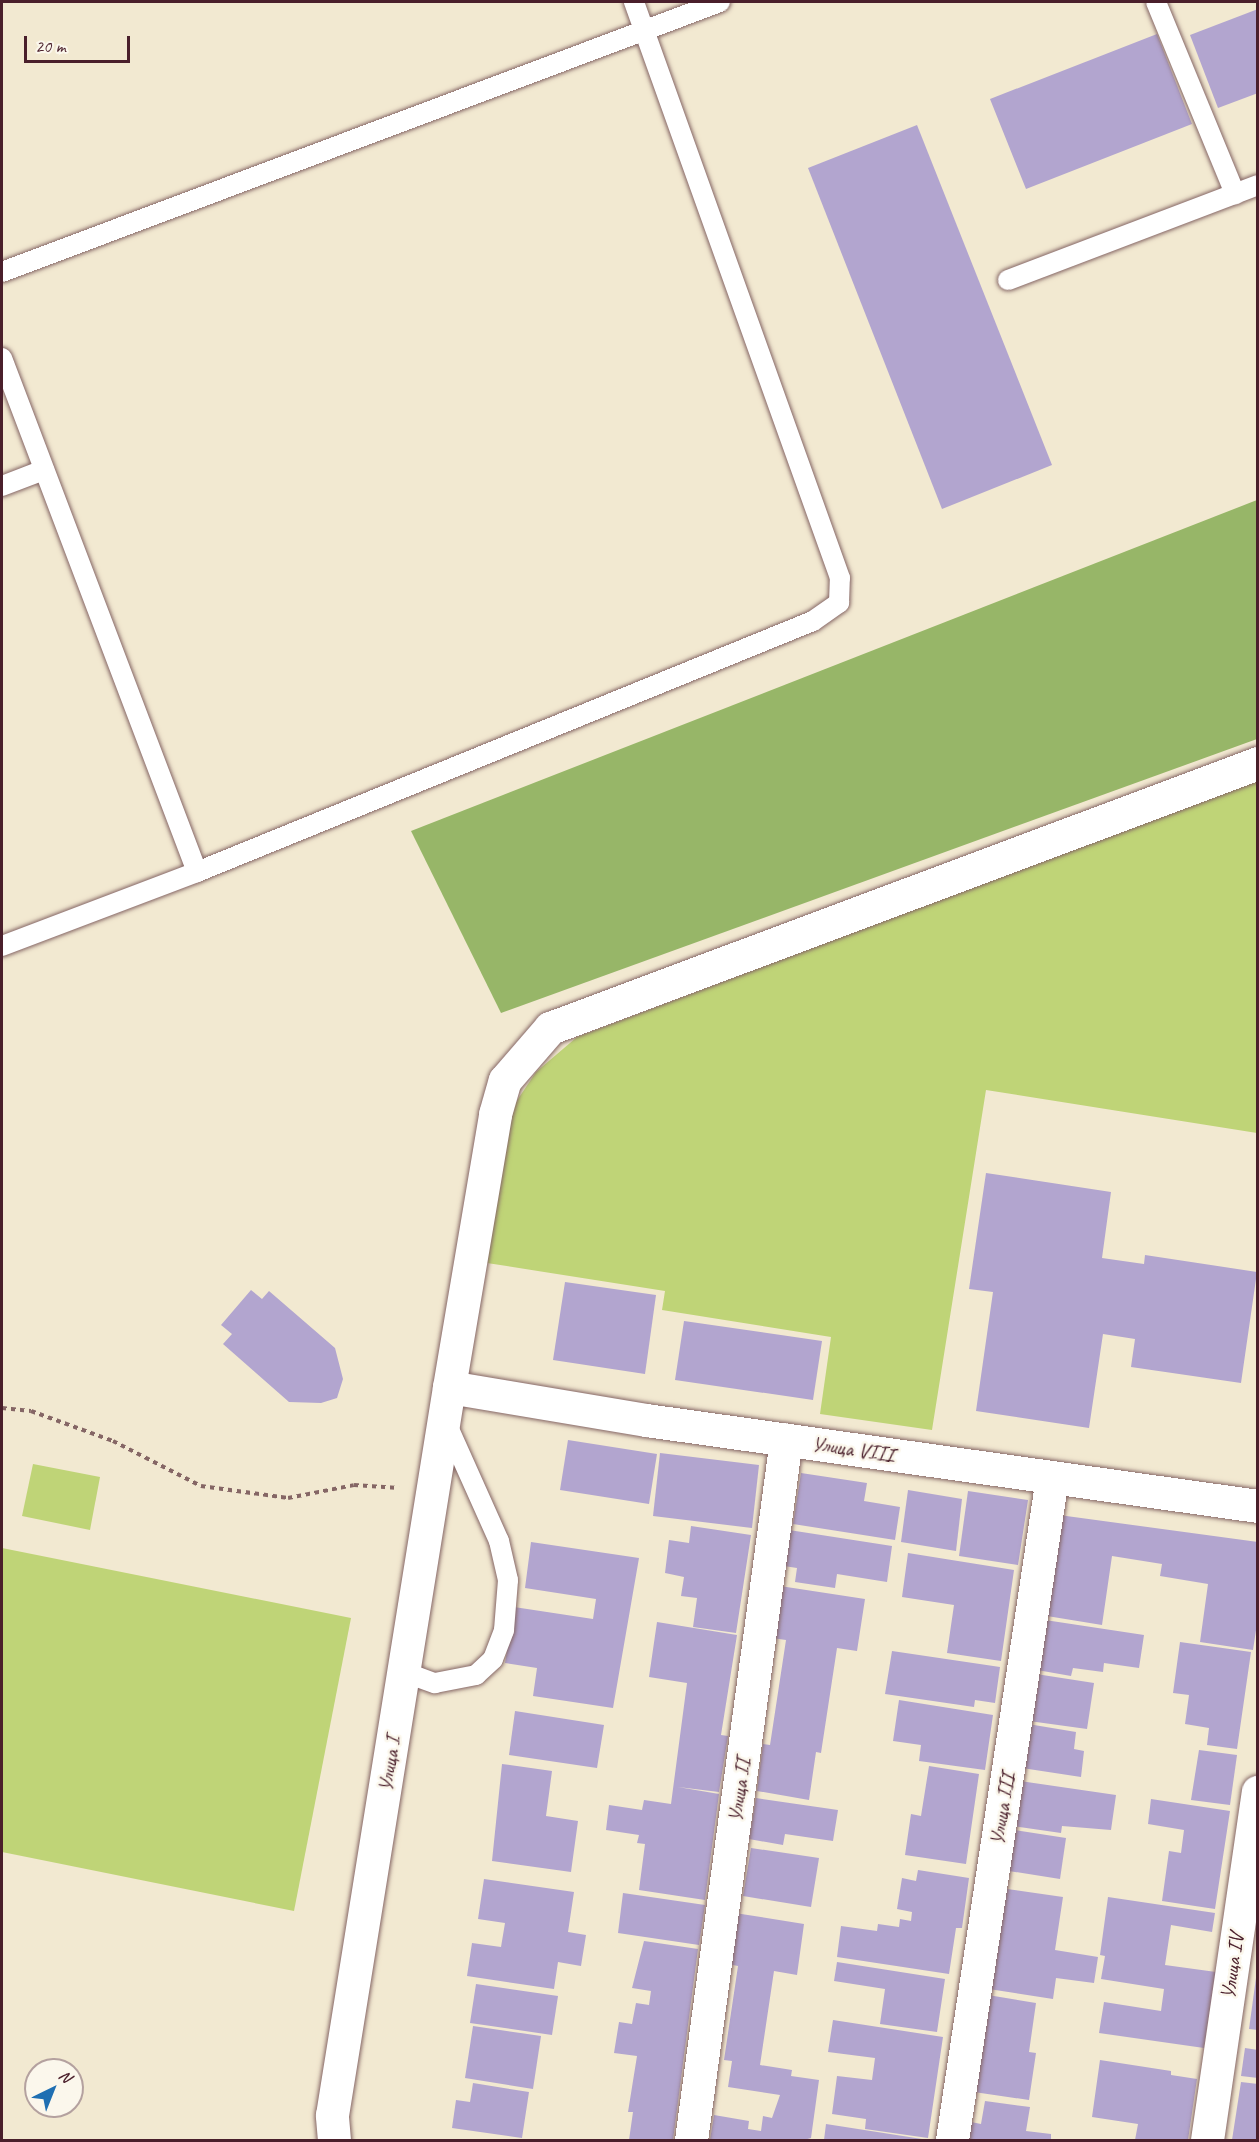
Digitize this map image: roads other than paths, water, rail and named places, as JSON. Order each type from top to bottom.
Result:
[{"type":"street","name":"Улица I","points":[[334,2140],[332,2115],[432,1491],[495,1114],[505,1080],[550,1028],[1257,763]]},
{"type":"street","name":"Улица VIII","points":[[447,1403],[786,1440],[1257,1506]]},
{"type":"street","name":"Улица II","points":[[691,2140],[786,1440]]},
{"type":"street","name":"Улица III","points":[[951,2140],[1052,1477]]},
{"type":"street","name":"Улица IV","points":[[1207,2140],[1257,1792]]},
{"type":"lane","points":[[2,946],[197,872],[813,621],[839,603],[840,578],[634,2]]},
{"type":"lane","points":[[2,272],[720,2]]},
{"type":"lane","points":[[1156,2],[1235,194]]},
{"type":"lane","points":[[1008,280],[1257,185]]},
{"type":"lane","points":[[2,358],[197,872]]},
{"type":"lane","points":[[2,486],[44,470]]},
{"type":"lane","points":[[404,1672],[435,1683],[476,1675],[493,1659],[504,1630],[508,1580],[499,1541],[447,1403]]}]
